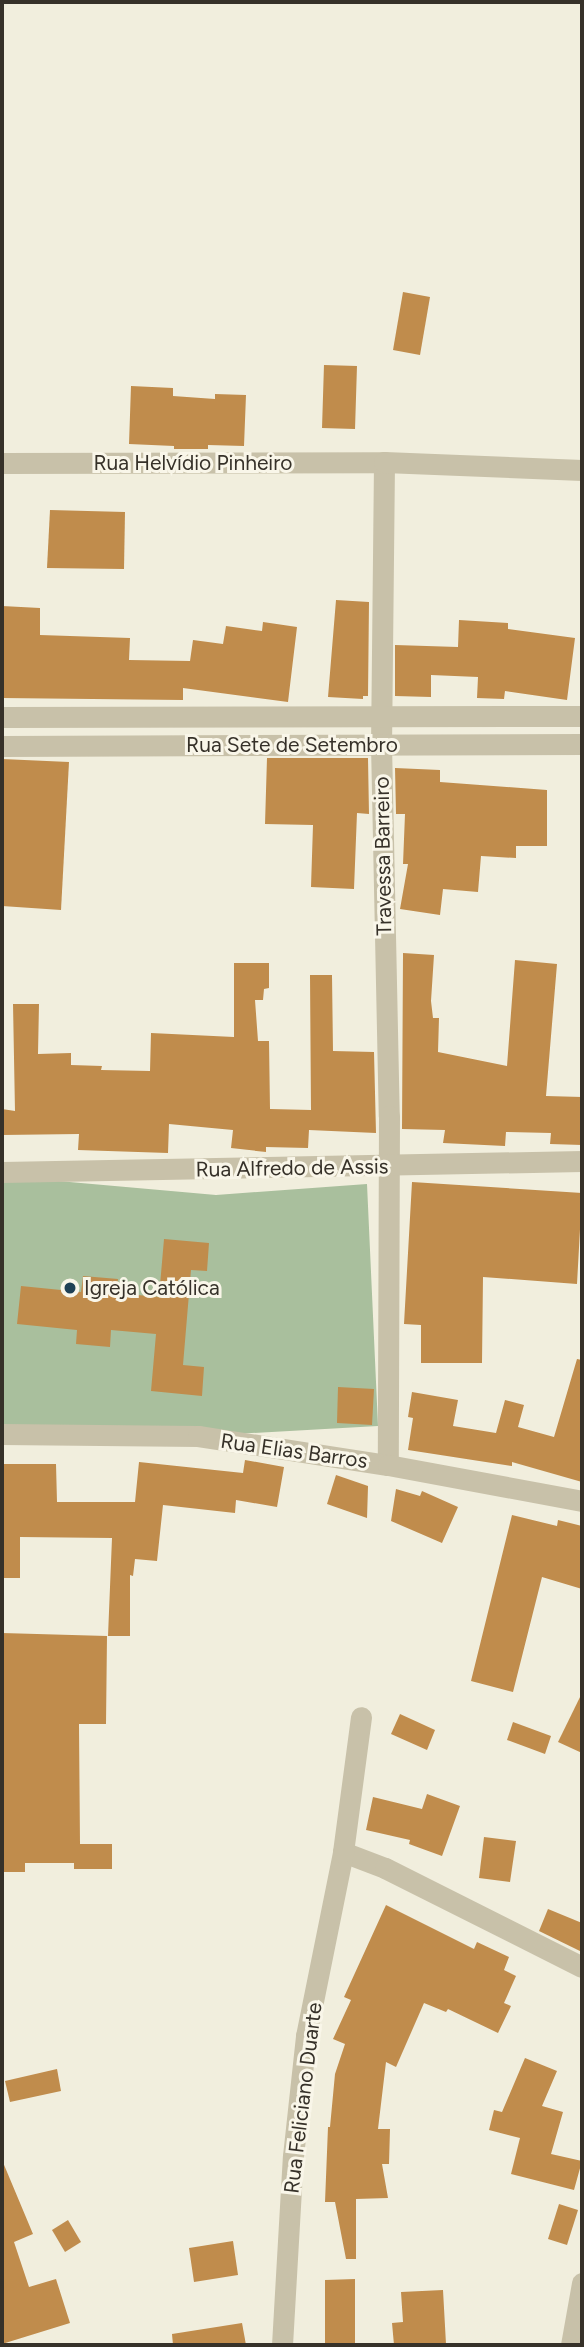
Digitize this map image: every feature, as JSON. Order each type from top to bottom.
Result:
[{"type":"street","name":"Rua Helvídio Pinheiro","points":[[2,463],[384,462],[582,470]]},
{"type":"street","name":"Travessa Barreiro","points":[[384,462],[381,744],[389,1167],[388,1465]]},
{"type":"street","name":"Rua Sete de Setembro","points":[[2,717],[582,716]]},
{"type":"street","name":"Rua Sete de Setembro","points":[[2,746],[582,744]]},
{"type":"street","name":"Rua Alfredo de Assis","points":[[2,1172],[389,1167],[582,1161]]},
{"type":"street","name":"Rua Elias Barros","points":[[2,1434],[198,1436],[388,1465],[582,1502]]},
{"type":"street","name":"Rua Feliciano Duarte","points":[[282,2345],[293,2156],[306,2036],[343,1852],[361,1717]]},
{"type":"street","points":[[343,1852],[385,1868],[582,1967]]},
{"type":"street","points":[[571,2345],[582,2283]]},
{"type":"green space","points":[[2,1176],[216,1195],[367,1184],[378,1426],[198,1436],[2,1434]]},
{"type":"building","points":[[403,292],[430,297],[420,355],[393,350]]},
{"type":"building","points":[[324,365],[357,366],[355,429],[322,428]]},
{"type":"building","points":[[131,386],[173,388],[173,396],[215,399],[215,394],[246,395],[244,446],[208,445],[208,449],[174,449],[174,446],[129,444]]},
{"type":"building","points":[[50,510],[125,512],[124,569],[47,568]]},
{"type":"building","points":[[336,600],[369,602],[368,696],[363,696],[363,699],[328,697]]},
{"type":"building","points":[[2,606],[40,608],[40,635],[130,638],[129,660],[190,661],[193,640],[223,644],[226,626],[262,631],[263,622],[297,627],[288,702],[183,688],[183,700],[2,698]]},
{"type":"building","points":[[459,620],[508,623],[508,629],[575,638],[567,700],[505,691],[504,699],[477,698],[478,677],[431,675],[431,697],[395,696],[395,645],[458,647]]},
{"type":"building","points":[[267,758],[368,758],[369,814],[357,813],[354,889],[311,887],[313,825],[265,824]]},
{"type":"building","points":[[2,759],[69,762],[61,910],[2,906]]},
{"type":"building","points":[[395,768],[440,770],[440,782],[547,790],[547,846],[516,846],[516,858],[481,856],[478,892],[443,889],[440,915],[400,909],[408,864],[403,864],[405,814],[396,814]]},
{"type":"building","points":[[403,953],[434,955],[431,1001],[433,1018],[439,1018],[438,1052],[507,1066],[515,960],[557,964],[546,1096],[582,1097],[582,1145],[550,1144],[551,1133],[506,1132],[505,1146],[443,1143],[445,1130],[402,1129]]},
{"type":"building","points":[[234,963],[269,963],[269,988],[264,989],[263,1000],[255,1000],[258,1041],[269,1041],[270,1109],[311,1110],[310,975],[332,975],[333,1051],[374,1052],[376,1133],[309,1130],[308,1148],[266,1147],[266,1152],[231,1148],[233,1130],[169,1124],[168,1153],[78,1150],[79,1134],[2,1135],[2,1109],[15,1111],[13,1004],[39,1004],[38,1054],[71,1053],[71,1065],[102,1066],[101,1070],[150,1071],[151,1033],[234,1037]]},
{"type":"building","points":[[412,1182],[582,1193],[577,1284],[483,1277],[482,1363],[421,1363],[421,1325],[404,1324]]},
{"type":"building","points":[[164,1239],[209,1243],[207,1271],[191,1270],[183,1365],[204,1367],[202,1396],[151,1391],[156,1334],[111,1330],[110,1347],[76,1344],[77,1330],[17,1324],[21,1286],[81,1292],[83,1276],[118,1279],[116,1293],[159,1297]]},
{"type":"building","points":[[577,1359],[582,1360],[582,1482],[512,1462],[512,1466],[408,1450],[413,1418],[408,1417],[412,1392],[458,1400],[453,1426],[496,1433],[505,1400],[524,1405],[518,1427],[554,1437]]},
{"type":"building","points":[[338,1387],[374,1389],[372,1425],[337,1423]]},
{"type":"building","points":[[245,1460],[284,1467],[277,1507],[236,1500],[235,1513],[163,1505],[157,1561],[135,1559],[133,1576],[130,1575],[130,1636],[108,1636],[112,1538],[20,1537],[20,1578],[2,1578],[2,1464],[56,1464],[57,1502],[135,1502],[139,1462],[243,1473]]},
{"type":"building","points":[[336,1475],[368,1486],[367,1518],[327,1504]]},
{"type":"building","points":[[396,1489],[420,1496],[422,1491],[458,1507],[442,1543],[391,1521]]},
{"type":"building","points":[[512,1515],[557,1526],[558,1520],[582,1526],[582,1589],[542,1577],[513,1692],[471,1681]]},
{"type":"building","points":[[2,1633],[107,1636],[106,1724],[79,1724],[80,1844],[112,1844],[112,1869],[74,1869],[74,1863],[25,1863],[25,1872],[2,1872]]},
{"type":"building","points":[[582,1693],[582,1753],[558,1742]]},
{"type":"building","points":[[400,1714],[435,1730],[427,1750],[391,1734]]},
{"type":"building","points":[[513,1722],[551,1736],[545,1754],[507,1740]]},
{"type":"building","points":[[427,1794],[460,1806],[442,1856],[409,1844],[410,1840],[366,1830],[373,1797],[422,1809]]},
{"type":"building","points":[[484,1837],[516,1841],[510,1882],[479,1878]]},
{"type":"building","points":[[386,1905],[474,1949],[477,1942],[509,1957],[504,1970],[516,1976],[504,2003],[511,2006],[498,2033],[448,2009],[446,2012],[424,2003],[396,2067],[386,2062],[378,2129],[390,2129],[389,2164],[382,2164],[388,2198],[356,2199],[356,2259],[346,2259],[335,2202],[325,2202],[328,2127],[335,2074],[345,2044],[333,2039],[351,2000],[344,1997]]},
{"type":"building","points":[[548,1909],[582,1923],[582,1952],[539,1931]]},
{"type":"building","points":[[525,2058],[557,2071],[542,2106],[563,2112],[551,2154],[582,2161],[574,2190],[511,2174],[520,2138],[489,2130],[494,2110],[502,2112]]},
{"type":"building","points":[[57,2069],[61,2091],[10,2102],[5,2081]]},
{"type":"building","points":[[2,2160],[33,2234],[14,2242],[29,2287],[56,2279],[70,2323],[2,2344]]},
{"type":"building","points":[[559,2204],[578,2210],[567,2245],[548,2239]]},
{"type":"building","points":[[68,2220],[81,2242],[65,2252],[52,2230]]},
{"type":"building","points":[[233,2241],[238,2275],[194,2282],[189,2248]]},
{"type":"building","points":[[355,2279],[355,2345],[325,2345],[325,2280]]},
{"type":"building","points":[[443,2290],[446,2344],[394,2345],[392,2323],[403,2322],[401,2292]]},
{"type":"building","points":[[242,2323],[246,2345],[173,2345],[172,2334]]},
{"type":"place","name":"Igreja Católica","points":[[70,1288]]}]
